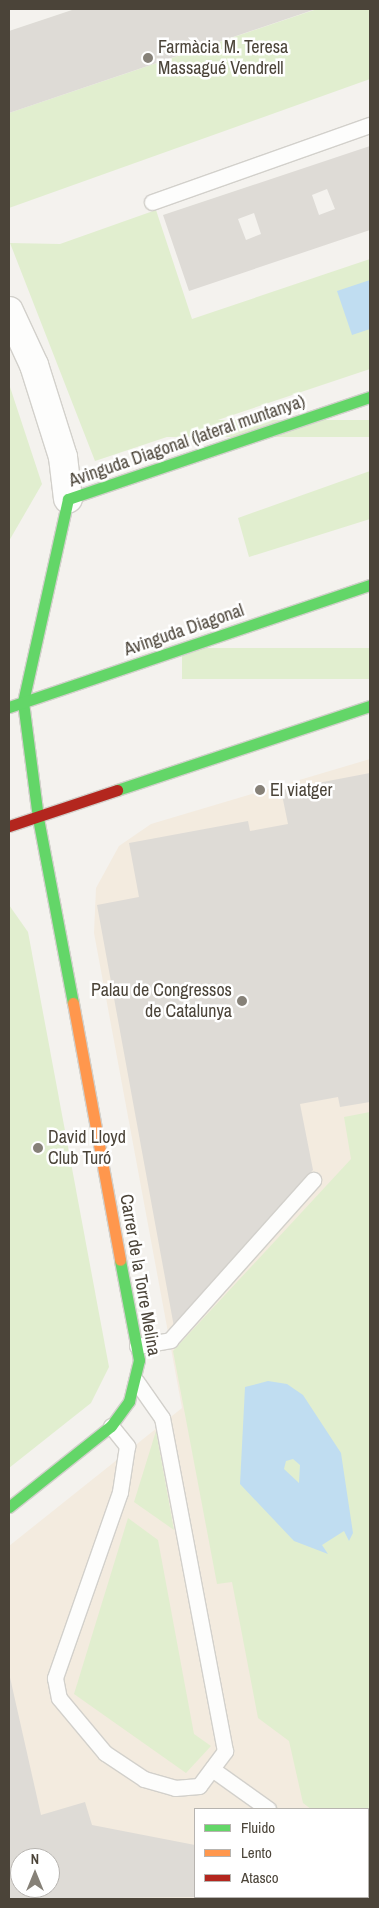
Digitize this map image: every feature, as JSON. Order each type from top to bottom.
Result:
[{"type":"street","points":[[9,311],[34,365],[64,457],[68,499]]},
{"type":"street","name":"Avinguda Diagonal (lateral muntanya)","points":[[38,818],[23,702],[68,499],[370,397]]},
{"type":"street","name":"Avinguda Diagonal","points":[[9,707],[370,585]]},
{"type":"street","points":[[9,826],[38,818],[370,706]]},
{"type":"street","name":"Carrer de la Torre Melina","points":[[9,1507],[111,1426],[129,1401],[136,1381],[137,1346],[38,818]]},
{"type":"lane","points":[[152,202],[370,124]]},
{"type":"lane","points":[[137,1346],[170,1340],[313,1180]]},
{"type":"lane","points":[[111,1426],[126,1446],[120,1492],[55,1678],[59,1698],[105,1753],[144,1779],[175,1788],[199,1786],[225,1751],[162,1418],[136,1381]]},
{"type":"lane","points":[[212,1769],[267,1808]]},
{"type":"shaded area","points":[[370,759],[370,1899],[9,1899],[9,1546],[182,1408],[94,933],[96,888],[119,846],[151,824]]},
{"type":"green space","points":[[317,9],[370,9],[370,79],[9,208],[9,113]]},
{"type":"green space","points":[[156,210],[192,319],[370,259],[370,369],[95,461],[10,243],[60,244]]},
{"type":"green space","points":[[9,384],[42,484],[9,541]]},
{"type":"green space","points":[[114,420],[370,420],[370,437],[114,437]]},
{"type":"green space","points":[[370,471],[370,519],[249,557],[238,518]]},
{"type":"green space","points":[[182,648],[370,648],[370,679],[182,679]]},
{"type":"green space","name":"David Lloyd Club Turó","points":[[9,905],[28,932],[109,1367],[91,1403],[9,1468]]},
{"type":"green space","points":[[370,1112],[370,1899],[348,1899],[369,1898],[369,1808],[310,1808],[303,1803],[289,1741],[258,1718],[232,1582],[217,1584],[173,1351],[351,1159],[344,1117]]},
{"type":"green space","points":[[156,1431],[174,1530],[134,1502]]},
{"type":"green space","points":[[128,1518],[158,1540],[194,1734],[211,1746],[186,1773],[74,1694]]},
{"type":"water","points":[[370,280],[370,329],[352,335],[337,291]]},
{"type":"water","points":[[268,1381],[287,1384],[303,1395],[341,1453],[353,1533],[349,1541],[344,1531],[322,1545],[328,1554],[294,1541],[240,1484],[245,1387]],"holes":[[[293,1459],[300,1465],[299,1483],[284,1469],[286,1461]]]},
{"type":"building","points":[[75,9],[316,9],[9,113],[9,31]]},
{"type":"building","points":[[370,146],[370,230],[189,291],[163,215]],"holes":[[[327,189],[335,209],[319,215],[312,195]],[[254,213],[261,234],[246,240],[238,219]]]},
{"type":"building","name":"Palau de Congressos de Catalunya","points":[[370,773],[370,1102],[340,1107],[338,1097],[300,1104],[313,1170],[174,1327],[97,905],[139,897],[129,843],[248,821],[250,831],[288,824],[281,790]]},
{"type":"building","points":[[9,1673],[41,1815],[85,1802],[92,1825],[194,1845],[194,1897],[9,1899]]},
{"type":"traffic: fast","points":[[23,702],[68,499],[370,397]]},
{"type":"traffic: fast","points":[[9,707],[370,585]]},
{"type":"traffic: fast","points":[[23,702],[38,818]]},
{"type":"traffic: fast","points":[[117,790],[370,706]]},
{"type":"traffic: fast","points":[[38,818],[73,1003]]},
{"type":"traffic: fast","points":[[9,1507],[111,1426],[129,1401],[139,1360],[120,1260]]},
{"type":"traffic: slow","points":[[73,1003],[120,1260]]},
{"type":"traffic: jam","points":[[9,826],[117,790]]},
{"type":"place","name":"Farmàcia M. Teresa Massagué Vendrell","points":[[148,58]]},
{"type":"place","name":"El viatger","points":[[260,790]]},
{"type":"place","name":"Palau de Congressos de Catalunya","points":[[242,1001]]},
{"type":"place","name":"David Lloyd Club Turó","points":[[38,1148]]}]
